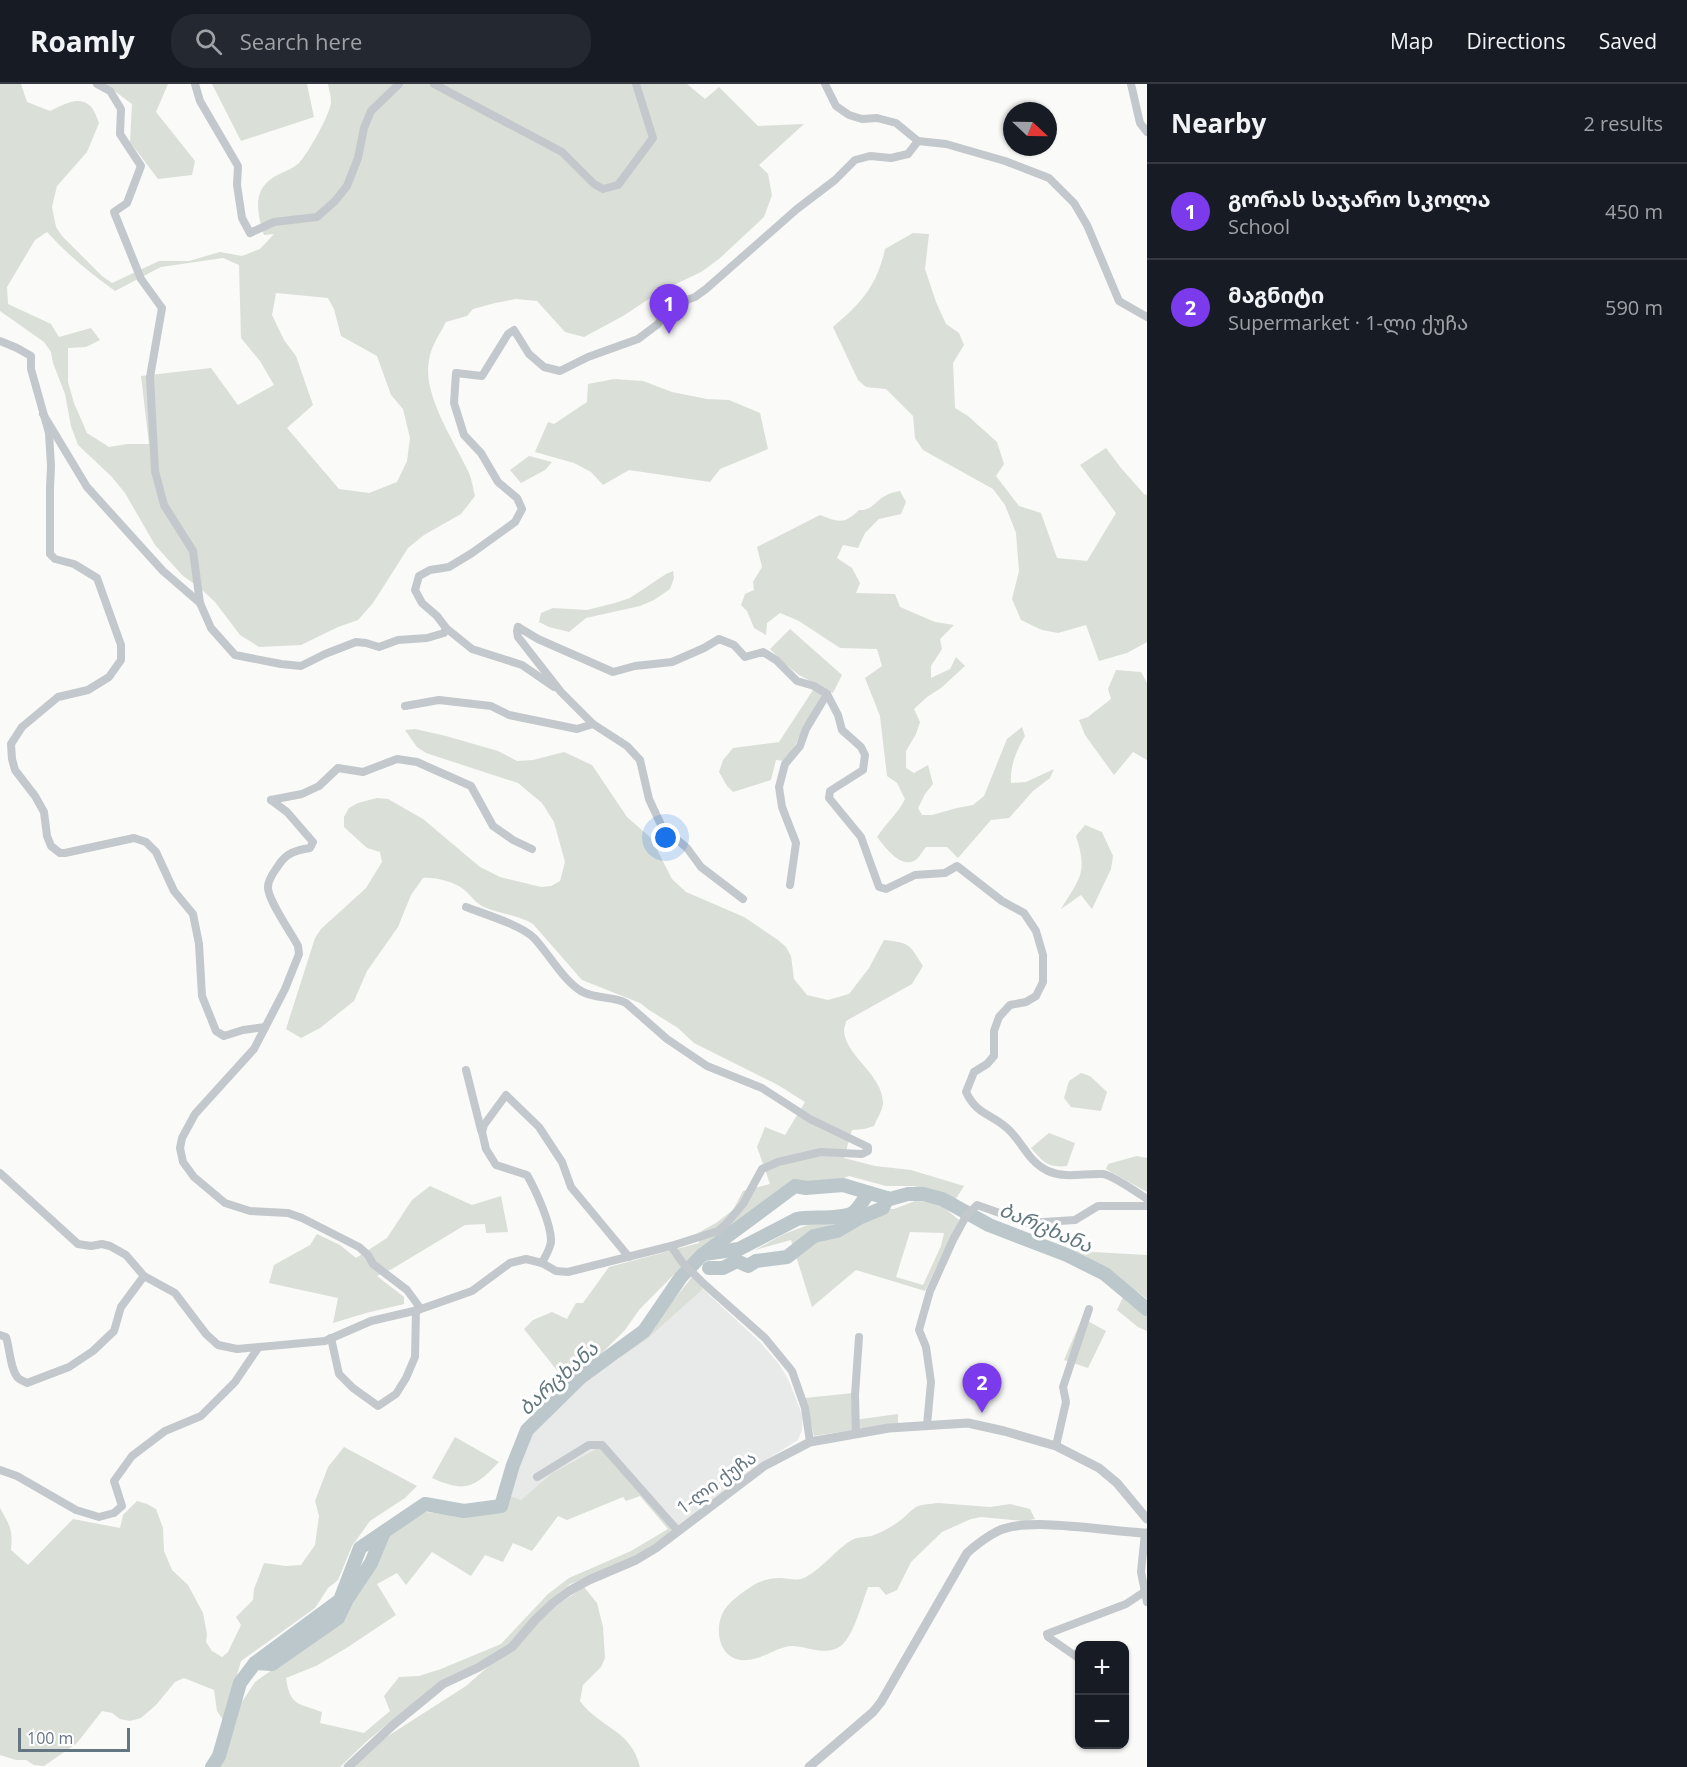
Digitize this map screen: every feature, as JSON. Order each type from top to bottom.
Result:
[{"type":"street","points":[[97,84],[110,91],[121,109],[120,134],[141,166],[127,202],[114,212],[141,279],[162,308],[150,377],[155,471],[164,506],[193,551],[200,603],[211,627],[235,655],[301,666],[356,642],[379,647],[398,640],[435,636],[444,633],[446,628]]},
{"type":"street","points":[[195,84],[200,101],[238,166],[237,185],[242,218],[250,233],[274,222],[317,218],[335,201],[347,186],[358,158],[370,111],[399,84]]},
{"type":"street","points":[[434,84],[562,152],[594,184],[603,189],[618,185],[653,138],[636,84]]},
{"type":"street","points":[[825,84],[836,106],[849,115],[896,123],[918,141],[946,144],[995,158],[1049,178],[1074,203],[1088,225],[1119,300],[1147,316]]},
{"type":"street","points":[[1131,84],[1140,123],[1147,132]]},
{"type":"street","points":[[561,692],[522,665],[472,649],[446,628],[437,616],[422,603],[415,590],[419,576],[430,570],[449,567],[472,553],[515,522],[522,509],[517,498],[498,482],[481,453],[464,435],[454,403],[456,373],[482,376],[508,334],[514,330],[528,354],[544,367],[560,371],[588,357],[638,339],[658,324],[673,305],[695,297],[706,289],[797,209],[835,180],[855,160],[870,156],[891,158],[908,154],[918,141]]},
{"type":"street","points":[[0,341],[31,356],[31,369],[49,433],[50,554],[56,559],[74,564],[97,578],[121,645],[121,660],[109,677],[88,690],[58,697],[22,727],[11,744],[15,770],[44,812],[47,836],[51,846],[60,853],[134,838],[146,842],[156,852],[174,891],[193,914],[199,944],[202,996],[216,1031],[224,1036],[265,1027]]},
{"type":"street","points":[[43,414],[87,487],[163,571],[200,603]]},
{"type":"street","points":[[743,899],[701,867],[687,849],[662,827],[649,799],[640,760],[627,746],[593,724],[561,692],[518,637],[516,631],[518,627],[538,639],[613,672],[635,666],[672,662],[719,639],[734,645],[746,657],[763,652],[776,660],[797,681],[814,686],[827,694],[838,715],[842,730],[861,747],[865,756],[863,770],[830,791],[829,798],[861,837],[879,887],[886,889],[915,875],[945,873],[957,866],[1002,901],[1024,913],[1035,931],[1043,954],[1043,982],[1036,996],[1026,1002],[1010,1005],[999,1017],[994,1031],[993,1056],[987,1064],[974,1072],[966,1092],[974,1107],[1005,1126],[1018,1138],[1032,1160],[1047,1171],[1066,1176],[1106,1174],[1147,1199]]},
{"type":"street","points":[[790,885],[796,843],[782,807],[778,787],[785,764],[801,746],[806,729],[827,694]]},
{"type":"street","points":[[405,706],[440,700],[492,706],[509,715],[577,729],[593,724]]},
{"type":"street","points":[[331,1338],[339,1374],[353,1388],[378,1406],[396,1394],[415,1357],[418,1305],[407,1290],[373,1264],[368,1255],[359,1247],[302,1218],[288,1214],[250,1210],[225,1203],[194,1177],[183,1162],[180,1148],[182,1138],[195,1114],[254,1049],[285,989],[299,954],[298,946],[270,896],[268,886],[284,857],[297,850],[310,848],[313,842],[287,812],[272,800],[302,794],[319,786],[338,768],[363,772],[397,759],[417,762],[471,786],[493,826],[513,840],[532,849]]},
{"type":"street","points":[[0,1173],[78,1244],[91,1246],[102,1244],[126,1255],[144,1276],[175,1293],[206,1334],[218,1345],[237,1349],[325,1341],[371,1321],[417,1310],[472,1291],[510,1263],[526,1259],[542,1263],[556,1271],[568,1272],[718,1232],[743,1204],[762,1169],[778,1162],[821,1152],[862,1154],[868,1151],[868,1147],[810,1119],[762,1088],[707,1066],[667,1039],[626,1003],[583,993],[574,986],[532,936],[497,918],[466,907]]},
{"type":"street","points":[[466,1070],[486,1149],[496,1165],[527,1175],[534,1187],[549,1228],[551,1243],[542,1263]]},
{"type":"street","points":[[482,1132],[484,1125],[506,1095],[539,1127],[562,1162],[571,1187],[629,1257]]},
{"type":"street","points":[[927,1425],[931,1382],[927,1347],[919,1330],[930,1291],[953,1240],[966,1216],[977,1205],[1028,1223],[1075,1220],[1098,1206],[1147,1206]]},
{"type":"street","points":[[672,1246],[682,1262],[765,1338],[792,1371],[805,1408],[810,1442]]},
{"type":"street","points":[[0,1335],[6,1337],[12,1364],[18,1377],[27,1383],[69,1367],[93,1351],[114,1331],[121,1307],[144,1276]]},
{"type":"street","points":[[1056,1446],[1066,1402],[1063,1387],[1089,1309]]},
{"type":"street","points":[[856,1434],[855,1395],[859,1337]]},
{"type":"street","points":[[0,1470],[17,1476],[76,1510],[99,1516],[114,1513],[122,1506],[114,1481],[132,1455],[165,1431],[201,1416],[235,1382],[258,1348]]},
{"type":"street","name":"1-ლი ქუჩა","points":[[348,1767],[442,1684],[479,1667],[512,1647],[536,1619],[569,1591],[636,1560],[656,1548],[764,1466],[810,1442],[889,1428],[927,1425],[968,1423],[1004,1431],[1056,1446],[1099,1468],[1117,1483],[1147,1519]]},
{"type":"street","points":[[537,1477],[589,1445],[602,1445],[678,1531]]},
{"type":"street","points":[[809,1767],[873,1712],[968,1553],[980,1541],[999,1530],[1020,1525],[1052,1525],[1146,1533],[1141,1572],[1147,1602]]},
{"type":"street","points":[[1075,1656],[1047,1634],[1126,1604],[1144,1592]]},
{"type":"shaded area","points":[[0,84],[21,84],[27,102],[50,111],[70,102],[80,101],[85,102],[94,111],[99,123],[87,152],[57,186],[52,207],[56,227],[62,236],[112,283],[159,261],[189,261],[220,252],[242,256],[260,249],[274,234],[264,235],[258,211],[259,196],[267,182],[297,165],[303,159],[330,107],[328,84],[687,84],[705,99],[719,87],[758,126],[804,124],[759,165],[768,174],[772,195],[764,217],[719,259],[701,272],[661,291],[623,316],[584,337],[565,332],[537,301],[516,299],[473,309],[467,316],[446,322],[430,355],[428,374],[430,388],[441,418],[469,473],[475,496],[461,514],[424,535],[408,548],[373,603],[358,620],[301,645],[259,647],[240,635],[215,602],[183,576],[155,545],[125,493],[111,476],[78,445],[51,352],[44,342],[0,311]],"holes":[[[47,232],[115,291],[161,267],[223,258],[239,265],[241,338],[260,361],[274,385],[238,405],[211,368],[141,376],[149,444],[109,447],[87,433],[68,382],[68,348],[86,347],[100,340],[91,328],[59,337],[51,324],[8,304],[7,287],[35,240]],[[276,293],[328,298],[334,309],[341,336],[377,356],[391,395],[403,409],[410,438],[407,461],[397,482],[369,493],[339,489],[287,428],[313,405],[296,356],[284,340],[272,315]]]},
{"type":"shaded area","points":[[105,84],[168,84],[156,112],[195,161],[192,175],[158,179],[130,142],[132,104]]},
{"type":"shaded area","points":[[212,84],[307,84],[314,117],[241,141]]},
{"type":"shaded area","points":[[913,233],[929,234],[925,269],[946,324],[959,333],[964,345],[953,363],[955,408],[968,416],[997,442],[1004,464],[996,476],[1019,506],[1041,513],[1057,558],[1087,561],[1116,513],[1080,465],[1106,448],[1121,468],[1147,495],[1147,642],[1127,653],[1099,661],[1086,625],[1058,633],[1042,630],[1021,620],[1012,599],[1019,571],[1016,533],[1005,505],[993,489],[923,450],[915,438],[913,416],[886,389],[866,387],[858,380],[833,327],[867,293],[882,262],[885,249]]},
{"type":"shaded area","points":[[614,379],[643,381],[672,392],[707,399],[729,400],[760,413],[768,449],[720,469],[710,482],[629,470],[603,485],[591,472],[574,463],[535,452],[548,422],[554,424],[587,402],[588,384]]},
{"type":"shaded area","points":[[529,456],[552,462],[545,470],[521,483],[510,470]]},
{"type":"shaded area","points":[[900,491],[906,502],[901,514],[879,519],[865,533],[858,548],[843,545],[837,558],[852,568],[860,583],[856,593],[895,594],[900,607],[935,622],[954,625],[940,639],[942,649],[931,666],[931,678],[950,669],[956,657],[965,666],[914,709],[920,722],[906,751],[906,768],[914,773],[928,765],[933,784],[918,808],[922,815],[932,815],[973,805],[984,796],[1007,739],[1022,727],[1025,736],[1014,759],[1011,783],[1026,782],[1054,769],[1050,778],[1033,791],[1009,818],[991,820],[958,858],[947,847],[926,847],[917,859],[906,862],[894,856],[877,837],[905,799],[897,783],[887,776],[880,716],[865,678],[882,666],[877,649],[840,648],[799,621],[780,613],[767,623],[766,635],[754,628],[747,611],[741,605],[745,594],[754,590],[753,582],[762,567],[757,547],[820,515],[845,520],[887,495]]},
{"type":"shaded area","points":[[673,571],[674,578],[670,589],[640,606],[586,618],[569,632],[539,622],[541,613],[553,608],[587,610],[630,598]]},
{"type":"shaded area","points":[[790,629],[842,675],[833,693],[799,675],[770,649]]},
{"type":"shaded area","points":[[1116,670],[1141,672],[1147,683],[1147,760],[1133,752],[1114,775],[1085,735],[1079,720],[1088,717],[1111,699],[1108,689]]},
{"type":"shaded area","points":[[813,690],[822,694],[785,761],[776,760],[771,780],[733,792],[719,772],[723,760],[733,748],[779,742]]},
{"type":"shaded area","points":[[415,729],[498,751],[517,761],[533,760],[564,752],[592,765],[627,817],[651,838],[672,879],[686,892],[744,917],[778,940],[791,956],[794,979],[807,995],[828,1000],[849,994],[869,968],[884,940],[900,942],[908,946],[923,966],[912,984],[846,1021],[844,1030],[850,1048],[877,1084],[882,1094],[883,1104],[874,1126],[852,1130],[844,1158],[875,1166],[911,1170],[964,1186],[955,1200],[914,1186],[886,1186],[849,1176],[830,1183],[791,1182],[777,1191],[762,1207],[739,1225],[713,1239],[696,1252],[639,1310],[625,1330],[599,1356],[563,1378],[524,1329],[533,1320],[552,1312],[567,1319],[576,1303],[583,1303],[609,1267],[699,1243],[698,1233],[733,1210],[743,1191],[770,1184],[757,1147],[765,1127],[785,1135],[805,1102],[778,1085],[694,1043],[678,1028],[640,1003],[582,980],[533,924],[484,907],[459,886],[433,878],[423,878],[411,895],[398,927],[367,971],[354,1001],[320,1028],[301,1038],[286,1029],[315,938],[321,929],[366,888],[382,862],[380,852],[367,848],[344,827],[344,817],[349,808],[358,803],[377,798],[388,799],[423,819],[480,867],[500,877],[541,887],[551,886],[560,881],[565,862],[554,822],[542,803],[518,783],[426,753],[417,747],[405,730]]},
{"type":"shaded area","points":[[1085,825],[1102,832],[1113,856],[1111,869],[1092,909],[1081,895],[1061,909],[1080,875],[1082,867],[1076,836]]},
{"type":"shaded area","points":[[1081,1073],[1090,1076],[1107,1092],[1101,1111],[1071,1107],[1064,1098],[1069,1081]]},
{"type":"shaded area","points":[[1049,1133],[1075,1143],[1067,1166],[1046,1163],[1031,1148]]},
{"type":"shaded area","points":[[1137,1156],[1147,1158],[1147,1192],[1106,1169],[1108,1164]]},
{"type":"shaded area","points":[[430,1186],[472,1205],[501,1196],[508,1232],[486,1233],[485,1224],[465,1225],[377,1276],[404,1297],[404,1304],[333,1323],[338,1298],[269,1283],[274,1265],[310,1245],[317,1234],[340,1245],[356,1258],[387,1238],[412,1200]]},
{"type":"shaded area","points":[[915,1201],[937,1202],[959,1220],[925,1291],[856,1270],[812,1307],[791,1240],[755,1250],[784,1234],[808,1225],[825,1221],[848,1220],[874,1207],[894,1209]],"holes":[[[910,1232],[944,1233],[941,1246],[923,1285],[896,1277]]]},
{"type":"shaded area","points":[[1075,1251],[1147,1255],[1147,1299],[1109,1270]]},
{"type":"shaded area","points":[[692,1277],[703,1289],[646,1340],[618,1359],[648,1332]]},
{"type":"shaded area","points":[[703,1289],[761,1343],[779,1364],[789,1381],[803,1417],[798,1440],[766,1460],[679,1527],[606,1444],[552,1473],[521,1500],[510,1496],[531,1433],[586,1381],[646,1340]]},
{"type":"shaded area","points":[[1124,1295],[1147,1313],[1147,1331],[1138,1327],[1117,1310]]},
{"type":"shaded area","points":[[1082,1318],[1106,1331],[1088,1368],[1064,1360]]},
{"type":"shaded area","points":[[853,1393],[854,1420],[898,1414],[898,1423],[814,1436],[805,1398]]},
{"type":"shaded area","points":[[455,1437],[499,1462],[483,1478],[469,1485],[453,1485],[432,1478]]},
{"type":"shaded area","points":[[344,1447],[417,1486],[405,1498],[370,1521],[352,1546],[338,1580],[328,1588],[315,1608],[241,1661],[223,1720],[217,1711],[214,1690],[184,1678],[175,1682],[156,1705],[141,1718],[130,1721],[102,1711],[77,1743],[44,1766],[0,1755],[0,1508],[10,1528],[11,1550],[28,1565],[73,1519],[120,1528],[123,1515],[137,1501],[156,1509],[163,1528],[164,1551],[172,1570],[188,1585],[203,1613],[207,1634],[206,1642],[212,1651],[222,1657],[228,1652],[241,1625],[236,1617],[253,1600],[254,1589],[264,1563],[286,1566],[301,1565],[315,1545],[319,1516],[315,1501],[328,1467]]},
{"type":"shaded area","points":[[600,1447],[673,1531],[632,1559],[570,1584],[553,1598],[509,1645],[492,1656],[441,1680],[367,1741],[340,1767],[217,1767],[240,1705],[255,1682],[342,1620],[375,1563],[387,1534],[409,1518],[426,1512],[452,1515],[498,1511],[505,1508],[510,1496],[521,1500],[552,1473]],"holes":[[[640,1496],[668,1529],[631,1551],[569,1578],[548,1594],[501,1644],[441,1669],[419,1676],[399,1677],[384,1696],[390,1711],[364,1733],[320,1723],[322,1712],[301,1705],[290,1694],[286,1678],[316,1666],[396,1615],[377,1584],[397,1573],[406,1585],[432,1552],[471,1576],[485,1555],[503,1562],[513,1543],[532,1551],[558,1516],[567,1520],[623,1497],[626,1501]]]},
{"type":"shaded area","points":[[938,1503],[990,1507],[1010,1504],[1030,1509],[1035,1519],[1024,1521],[981,1517],[942,1532],[911,1562],[897,1590],[886,1595],[879,1587],[868,1587],[850,1634],[836,1649],[824,1651],[793,1646],[781,1648],[755,1659],[741,1660],[733,1658],[722,1647],[719,1623],[725,1609],[749,1588],[771,1579],[796,1580],[806,1577],[852,1540],[885,1530],[916,1507]]},
{"type":"shaded area","points":[[584,1587],[597,1603],[603,1627],[605,1658],[601,1667],[583,1685],[580,1701],[630,1744],[640,1767],[352,1767],[377,1743],[466,1686],[559,1604]]},
{"type":"waterway","name":"ბარცხანა","points":[[212,1767],[219,1756],[240,1683],[255,1663],[340,1600],[360,1548],[425,1504],[464,1511],[501,1506],[513,1465],[527,1430],[581,1377],[644,1331],[681,1277],[702,1255],[795,1186],[806,1188],[843,1185],[890,1199],[908,1194],[923,1194],[942,1199],[989,1225],[1067,1255],[1105,1274],[1147,1309]]},
{"type":"waterway","name":"ბარცხანა","points":[[704,1254],[739,1249],[797,1219],[850,1214],[869,1193]]},
{"type":"waterway","name":"ბარცხანა","points":[[709,1268],[723,1268],[737,1261],[748,1266],[756,1261],[787,1257],[814,1236],[837,1231],[883,1208],[887,1198]]},
{"type":"waterway","name":"ბარცხანა","points":[[255,1663],[272,1664],[338,1618],[347,1599],[371,1563],[384,1532]]},
{"type":"place","name":"გორას საჯარო სკოლა","points":[[669,334]]},
{"type":"place","name":"მაგნიტი","points":[[982,1413]]}]
